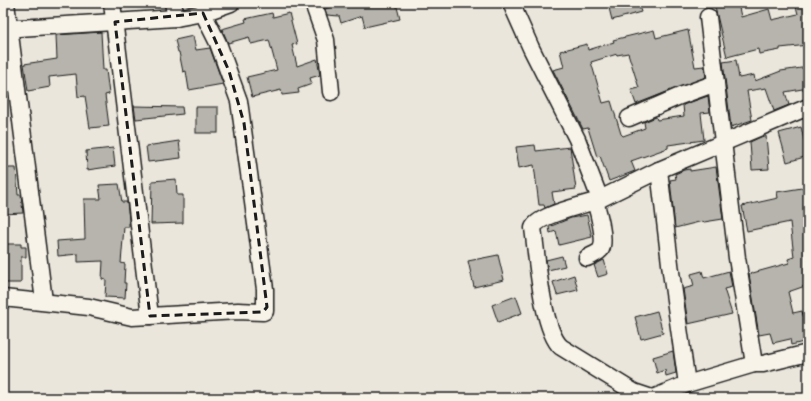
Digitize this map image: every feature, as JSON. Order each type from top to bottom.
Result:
[{"type":"street","points":[[6,3],[6,28],[44,301]]},
{"type":"street","points":[[112,3],[150,316]]},
{"type":"street","points":[[6,28],[115,22],[174,11],[203,13],[231,3]]},
{"type":"street","points":[[314,3],[326,40],[331,92]]},
{"type":"street","points":[[511,3],[531,48],[577,139],[598,200],[603,242],[600,251],[587,258]]},
{"type":"street","points":[[3,298],[44,301],[89,307],[132,317],[238,311],[263,312],[267,307],[247,170],[244,123],[239,101],[218,43],[203,13]]},
{"type":"street","points":[[708,17],[737,258],[754,364]]},
{"type":"street","points":[[629,118],[680,96],[716,83]]},
{"type":"street","points":[[808,107],[659,170],[598,200],[543,219],[534,225],[533,228],[546,313],[555,339],[561,347],[634,392],[652,398],[666,394],[687,384],[754,364],[763,364],[808,353]]},
{"type":"street","points":[[659,170],[671,272],[687,384]]},
{"type":"highlighted area","points":[[203,13],[229,71],[244,123],[267,307],[263,312],[150,316],[115,22]]},
{"type":"building","points":[[343,3],[396,3],[400,19],[365,27],[362,16],[341,23],[339,16],[327,15],[325,9]]},
{"type":"building","points":[[627,3],[638,3],[641,12],[612,20],[609,8]]},
{"type":"building","points":[[714,3],[738,3],[741,17],[769,9],[772,20],[798,14],[795,3],[808,3],[808,45],[780,48],[780,50],[759,54],[758,49],[727,57]]},
{"type":"building","points":[[272,13],[273,17],[289,13],[297,44],[292,45],[297,66],[317,59],[320,75],[310,78],[312,84],[298,89],[299,93],[282,95],[281,90],[252,97],[247,77],[277,70],[269,40],[251,44],[249,37],[228,43],[222,29],[246,22],[245,19]]},
{"type":"building","points":[[654,30],[656,38],[688,30],[695,67],[704,66],[706,77],[636,104],[631,90],[639,88],[628,53],[617,54],[591,62],[603,103],[611,101],[621,134],[623,136],[645,128],[644,122],[656,117],[657,120],[684,116],[683,105],[708,96],[710,112],[701,113],[704,140],[668,145],[668,148],[631,161],[635,171],[609,181],[600,156],[597,157],[588,128],[583,129],[553,70],[564,67],[560,51],[587,44],[588,50],[614,42],[613,40]]},
{"type":"building","points":[[101,32],[103,70],[106,70],[109,94],[105,95],[109,126],[90,128],[85,96],[78,97],[76,74],[49,77],[50,87],[28,91],[24,64],[57,59],[56,35]]},
{"type":"building","points":[[193,36],[196,50],[210,48],[223,84],[189,90],[186,71],[183,72],[175,40]]},
{"type":"building","points":[[736,60],[739,78],[754,75],[755,81],[781,71],[808,67],[808,88],[785,92],[789,105],[774,111],[766,88],[747,91],[752,120],[731,127],[723,62]]},
{"type":"building","points":[[134,106],[182,107],[183,114],[136,119]]},
{"type":"building","points":[[196,107],[218,107],[218,133],[196,133]]},
{"type":"building","points":[[801,127],[808,156],[787,162],[779,133]]},
{"type":"building","points":[[766,136],[769,169],[752,170],[750,142]]},
{"type":"building","points":[[179,141],[181,158],[148,162],[146,146]]},
{"type":"building","points":[[535,145],[536,151],[570,147],[576,189],[552,192],[554,204],[545,208],[544,205],[539,205],[534,165],[519,168],[516,147]]},
{"type":"building","points":[[113,148],[115,166],[87,170],[86,151]]},
{"type":"building","points":[[716,167],[723,219],[703,221],[675,228],[670,180],[676,179],[675,174],[684,170],[690,169],[690,171]]},
{"type":"building","points":[[3,168],[16,168],[18,195],[21,195],[23,213],[3,214]]},
{"type":"building","points":[[176,179],[177,195],[183,195],[183,223],[151,224],[152,181]]},
{"type":"building","points":[[119,184],[122,202],[127,202],[129,219],[129,227],[124,227],[121,263],[125,264],[125,298],[105,297],[106,280],[102,279],[103,261],[78,262],[78,254],[58,256],[57,241],[85,239],[84,199],[101,199],[99,185]]},
{"type":"building","points":[[808,187],[808,285],[788,292],[793,313],[802,311],[806,328],[808,328],[808,341],[791,345],[790,339],[773,343],[770,333],[759,335],[749,274],[789,263],[788,259],[794,257],[790,222],[747,231],[742,206],[778,198],[777,192]]},
{"type":"building","points":[[587,215],[592,237],[559,245],[556,231],[550,233],[549,227],[571,218]]},
{"type":"building","points":[[3,244],[21,244],[21,247],[26,247],[26,257],[21,257],[21,283],[3,283]]},
{"type":"building","points":[[498,255],[504,280],[474,287],[468,261]]},
{"type":"building","points":[[562,256],[565,266],[548,270],[546,260]]},
{"type":"building","points":[[604,260],[608,274],[598,277],[594,265]]},
{"type":"building","points":[[702,271],[704,278],[729,271],[732,287],[724,289],[732,314],[688,324],[683,289],[694,286],[691,274]]},
{"type":"building","points":[[574,275],[578,290],[557,295],[553,282]]},
{"type":"building","points":[[516,296],[522,313],[498,322],[492,305]]},
{"type":"building","points":[[657,311],[663,333],[641,339],[635,317]]},
{"type":"building","points":[[673,351],[676,373],[666,376],[665,370],[657,373],[653,357]]}]
